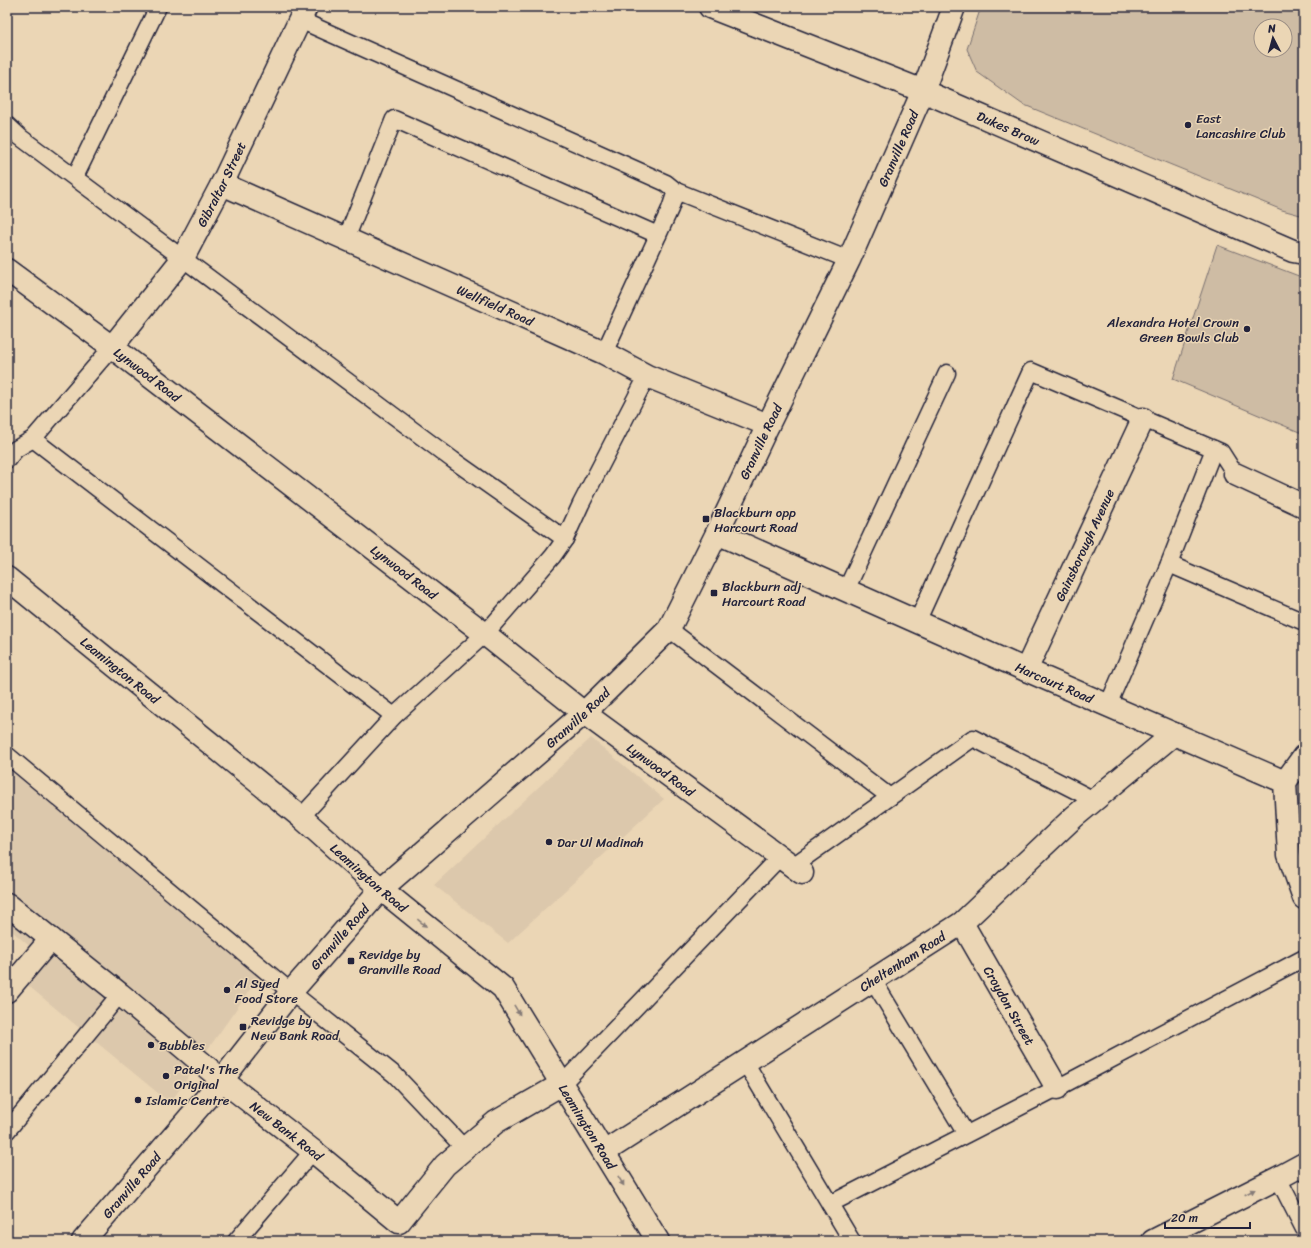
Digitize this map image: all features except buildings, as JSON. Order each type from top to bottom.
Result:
[{"type":"street","name":"Dukes Brow","points":[[710,7],[922,91],[1293,251],[1304,253]]},
{"type":"street","name":"Granville Road","points":[[82,1241],[222,1080],[291,992],[381,889],[584,713],[670,629],[849,260],[922,91],[954,7]]},
{"type":"street","name":"Gibraltar Street","points":[[112,346],[183,258],[222,184],[303,13]]},
{"type":"street","name":"Wellfield Road","points":[[222,184],[604,353],[647,376],[768,425]]},
{"type":"street","name":"Lynwood Road","points":[[11,279],[112,346],[485,634],[584,713],[792,865]]},
{"type":"street","name":"Gainsborough Avenue","points":[[1026,670],[1143,419]]},
{"type":"street","points":[[1235,474],[1304,506]]},
{"type":"street","name":"Harcourt Road","points":[[717,533],[1026,670],[1285,782]]},
{"type":"street","name":"Leamington Road","points":[[7,578],[301,816],[381,889],[503,988],[658,1241]]},
{"type":"street","name":"Cheltenham Road","points":[[604,1152],[962,923],[1074,817],[1174,734]]},
{"type":"street","points":[[1304,756],[1285,782],[1290,855],[1304,898]]},
{"type":"street","name":"New Bank Road","points":[[7,904],[120,994],[222,1080],[313,1151],[399,1222],[445,1165],[496,1122],[562,1084]]},
{"type":"street","name":"Croydon Street","points":[[962,923],[1056,1088]]},
{"type":"street","points":[[7,991],[51,939]]},
{"type":"street","points":[[1153,1241],[1304,1164]]},
{"type":"lane","points":[[75,178],[158,7]]},
{"type":"lane","points":[[303,13],[666,183],[676,191],[849,260]]},
{"type":"lane","points":[[346,239],[394,120],[658,235]]},
{"type":"lane","points":[[7,125],[20,137],[453,460],[565,539]]},
{"type":"lane","points":[[604,353],[670,209],[676,191]]},
{"type":"lane","points":[[7,460],[16,449],[33,440],[112,346]]},
{"type":"lane","points":[[917,622],[1031,371],[1221,452],[1235,474]]},
{"type":"lane","points":[[846,590],[947,373]]},
{"type":"lane","points":[[301,816],[394,716],[485,634],[553,556],[565,539],[581,504],[647,376]]},
{"type":"lane","points":[[33,440],[394,716]]},
{"type":"lane","points":[[1108,705],[1169,564],[1214,449]]},
{"type":"lane","points":[[1169,564],[1304,622]]},
{"type":"lane","points":[[670,629],[890,797]]},
{"type":"lane","points":[[562,1084],[792,865],[973,738],[1094,800]]},
{"type":"lane","points":[[7,755],[291,992],[395,1075],[465,1149]]},
{"type":"lane","points":[[830,1204],[1304,958]]},
{"type":"lane","points":[[873,980],[966,1134]]},
{"type":"lane","points":[[7,1131],[120,994]]},
{"type":"lane","points":[[745,1062],[852,1241]]},
{"type":"lane","points":[[236,1241],[313,1151]]},
{"type":"lane","points":[[1278,1178],[1304,1229]]},
{"type":"shaded area","name":"East Lancashire Club","points":[[981,7],[1304,7],[1304,216],[1282,210],[1022,104],[977,72],[967,49]]},
{"type":"shaded area","name":"Alexandra Hotel Crown Green Bowls Club","points":[[1217,245],[1304,278],[1304,434],[1173,379]]},
{"type":"shaded area","name":"Dar Ul Madinah","points":[[591,738],[664,799],[508,943],[434,885]]},
{"type":"shaded area","points":[[14,768],[263,971],[170,1103],[25,983],[46,960],[7,927],[7,773]]},
{"type":"place","name":"East Lancashire Club","points":[[1188,125]]},
{"type":"place","name":"Alexandra Hotel Crown Green Bowls Club","points":[[1247,329]]},
{"type":"place","name":"Blackburn opp Harcourt Road","points":[[706,519]]},
{"type":"place","name":"Blackburn adj Harcourt Road","points":[[714,593]]},
{"type":"place","name":"Dar Ul Madinah","points":[[549,842]]},
{"type":"place","name":"Revidge by Granville Road","points":[[351,961]]},
{"type":"place","name":"Al Syed Food Store","points":[[227,990]]},
{"type":"place","name":"Revidge by New Bank Road","points":[[243,1027]]},
{"type":"place","name":"Bubbles","points":[[151,1045]]},
{"type":"place","name":"Patel's The Original","points":[[166,1076]]},
{"type":"place","name":"Islamic Centre","points":[[138,1100]]}]
